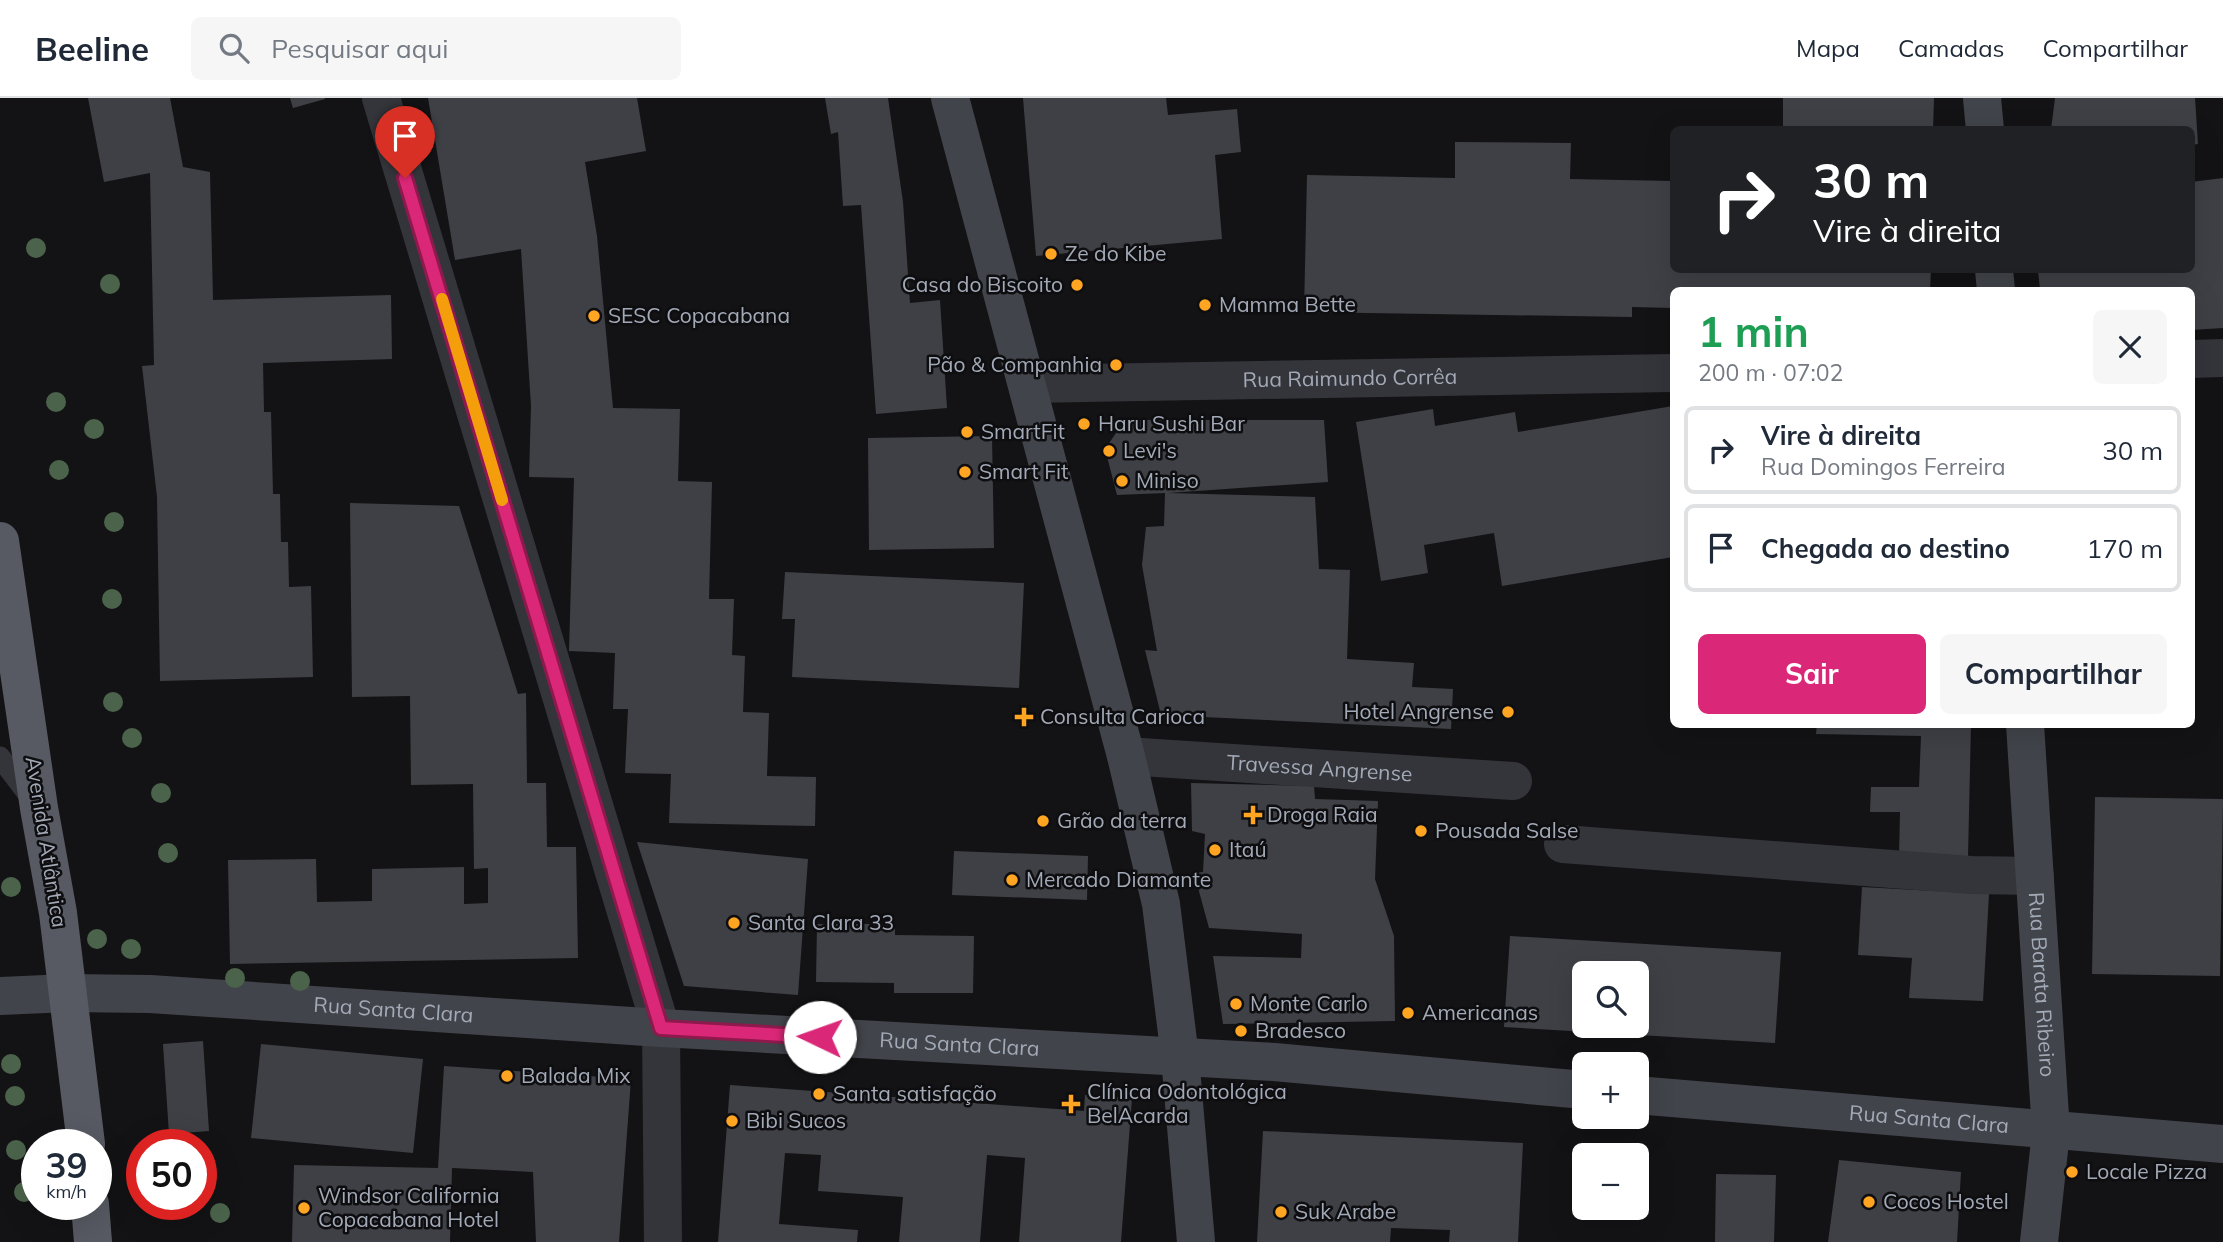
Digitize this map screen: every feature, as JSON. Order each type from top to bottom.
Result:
[{"type":"highway","name":"Avenida Atlântica","points":[[0,541],[39,808],[58,913],[84,1129]]},
{"type":"highway","points":[[91,1220],[93,1242]]},
{"type":"main road","points":[[950,98],[1126,756],[1161,905],[1180,1057],[1196,1242]]},
{"type":"main road","points":[[1982,98],[1985,126]]},
{"type":"main road","name":"Rua Barata Ribeiro","points":[[2025,728],[2051,1132],[2039,1242]]},
{"type":"main road","name":"Rua Santa Clara","points":[[0,996],[150,994],[661,1028],[1274,1062],[1572,1089]]},
{"type":"main road","name":"Rua Santa Clara","points":[[1649,1096],[2051,1132],[2223,1144]]},
{"type":"street","points":[[381,98],[661,1028],[663,1242]]},
{"type":"street","points":[[2195,359],[2223,358]]},
{"type":"street","name":"Rua Raimundo Corrêa","points":[[1028,384],[1670,373]]},
{"type":"street","name":"Travessa Angrense","points":[[1126,756],[1513,780]]},
{"type":"street","points":[[1563,844],[1971,875],[2035,876]]},
{"type":"lane","points":[[0,757],[39,808]]},
{"type":"building","points":[[88,98],[170,98],[183,167],[210,172],[213,300],[391,295],[392,359],[263,363],[264,412],[271,412],[273,494],[280,494],[281,542],[288,542],[289,587],[311,586],[313,677],[160,681],[157,497],[142,366],[154,365],[150,173],[104,182]]},
{"type":"building","points":[[290,98],[325,98],[325,99],[293,108]]},
{"type":"building","points":[[428,98],[637,98],[646,151],[585,162],[597,236],[613,408],[680,409],[678,481],[712,482],[709,599],[734,599],[732,655],[745,656],[743,712],[769,713],[767,776],[816,777],[815,826],[669,823],[671,774],[625,773],[628,709],[613,709],[615,653],[569,651],[574,478],[529,477],[531,406],[521,249],[455,260]]},
{"type":"building","points":[[825,98],[888,98],[903,202],[910,303],[940,300],[947,408],[876,414],[861,205],[843,206],[838,132],[831,134]]},
{"type":"building","points":[[1023,98],[1166,98],[1168,115],[1237,109],[1241,152],[1215,155],[1222,239],[1036,256]]},
{"type":"building","points":[[1783,98],[1934,98],[1933,126],[1783,126]]},
{"type":"building","points":[[2055,98],[2195,98],[2198,144],[2195,144],[2195,126],[2052,126]]},
{"type":"building","points":[[1455,142],[1571,143],[1570,179],[1670,181],[1670,273],[1931,273],[1930,287],[1670,287],[1670,308],[1632,307],[1632,317],[1304,312],[1307,175],[1455,178]]},
{"type":"building","points":[[2223,178],[2223,328],[2195,330],[2195,287],[2040,287],[2038,273],[2195,273],[2195,182]]},
{"type":"building","points":[[1670,407],[1670,558],[1502,586],[1494,533],[1424,545],[1428,573],[1381,581],[1356,422],[1433,409],[1435,426],[1515,412],[1518,432]]},
{"type":"building","points":[[1125,420],[1324,420],[1328,482],[1168,493],[1315,497],[1319,569],[1350,570],[1347,659],[1414,663],[1412,687],[1453,689],[1451,729],[1161,715],[1145,650],[1157,651],[1142,565],[1146,527],[1164,526],[1165,493],[1117,495],[1105,449]]},
{"type":"building","points":[[992,436],[994,548],[869,550],[868,438]]},
{"type":"building","points":[[350,503],[459,506],[518,694],[526,693],[527,783],[546,783],[547,847],[576,847],[578,958],[230,964],[228,860],[316,859],[317,902],[372,901],[372,869],[464,867],[464,904],[488,903],[488,868],[474,869],[473,784],[411,785],[410,696],[352,697]]},
{"type":"building","points":[[785,572],[1024,583],[1019,688],[792,677],[795,619],[782,619]]},
{"type":"building","points":[[1817,728],[1971,728],[1968,857],[1899,856],[1900,812],[1870,812],[1871,787],[1919,787],[1921,736],[1816,734]]},
{"type":"building","points":[[1191,783],[1314,786],[1315,799],[1378,801],[1375,879],[1394,936],[1395,1021],[1223,1024],[1213,956],[1301,958],[1302,934],[1209,928],[1194,873],[1203,872],[1205,834],[1192,831]]},
{"type":"building","points":[[2095,797],[2223,799],[2220,976],[2092,974]]},
{"type":"building","name":"Santa Clara 33","points":[[637,842],[808,859],[798,995],[684,986]]},
{"type":"building","points":[[954,851],[1088,856],[1087,900],[952,895]]},
{"type":"building","points":[[1862,887],[1989,894],[1983,1001],[1909,998],[1912,958],[1858,955]]},
{"type":"building","points":[[817,924],[895,924],[895,935],[974,936],[973,993],[894,993],[894,983],[816,982]]},
{"type":"building","points":[[1510,936],[1781,952],[1775,1043],[1649,1036],[1649,961],[1572,961],[1572,1031],[1504,1027]]},
{"type":"building","points":[[203,1041],[209,1129],[169,1129],[163,1044]]},
{"type":"building","points":[[261,1044],[423,1059],[413,1153],[251,1138]]},
{"type":"building","points":[[444,1066],[631,1079],[619,1242],[536,1242],[533,1172],[452,1168],[450,1242],[292,1242],[294,1165],[438,1168]]},
{"type":"building","points":[[730,1085],[1084,1111],[1085,1095],[1132,1098],[1121,1242],[1019,1242],[1025,1158],[987,1155],[980,1242],[899,1242],[903,1197],[818,1191],[821,1155],[785,1153],[779,1224],[858,1230],[857,1242],[718,1242]]},
{"type":"building","points":[[1263,1131],[1523,1143],[1518,1242],[1449,1242],[1450,1230],[1391,1228],[1390,1242],[1257,1242]]},
{"type":"building","points":[[1839,1160],[1961,1172],[1957,1242],[1828,1242]]},
{"type":"building","points":[[1716,1174],[1776,1175],[1774,1242],[1715,1242]]},
{"type":"slow traffic","points":[[442,299],[502,500]]},
{"type":"place","name":"Ze do Kibe","points":[[1051,254]]},
{"type":"place","name":"Casa do Biscoito","points":[[1077,285]]},
{"type":"place","name":"Mamma Bette","points":[[1205,305]]},
{"type":"place","name":"SESC Copacabana","points":[[594,316]]},
{"type":"place","name":"Pão & Companhia","points":[[1116,365]]},
{"type":"place","name":"Haru Sushi Bar","points":[[1084,424]]},
{"type":"place","name":"SmartFit","points":[[967,432]]},
{"type":"place","name":"Levi's","points":[[1109,451]]},
{"type":"place","name":"Smart Fit","points":[[965,472]]},
{"type":"place","name":"Miniso","points":[[1122,481]]},
{"type":"place","name":"Hotel Angrense","points":[[1508,712]]},
{"type":"place","name":"Consulta Carioca","points":[[1024,717]]},
{"type":"place","name":"Droga Raia","points":[[1253,815]]},
{"type":"place","name":"Grão da terra","points":[[1043,821]]},
{"type":"place","name":"Pousada Salse","points":[[1421,831]]},
{"type":"place","name":"Itaú","points":[[1215,850]]},
{"type":"place","name":"Mercado Diamante","points":[[1012,880]]},
{"type":"place","name":"Santa Clara 33","points":[[734,923]]},
{"type":"place","name":"Monte Carlo","points":[[1236,1004]]},
{"type":"place","name":"Americanas","points":[[1408,1013]]},
{"type":"place","name":"Bradesco","points":[[1241,1031]]},
{"type":"place","name":"Balada Mix","points":[[507,1076]]},
{"type":"place","name":"Santa satisfação","points":[[819,1094]]},
{"type":"place","name":"Clínica Odontológica BelAcarda","points":[[1071,1104]]},
{"type":"place","name":"Bibi Sucos","points":[[732,1121]]},
{"type":"place","name":"Locale Pizza","points":[[2072,1172]]},
{"type":"place","name":"Cocos Hostel","points":[[1869,1202]]},
{"type":"place","name":"Windsor California Copacabana Hotel","points":[[304,1208]]},
{"type":"place","name":"Suk Arabe","points":[[1281,1212]]},
{"type":"route","points":[[405,178],[661,1028],[820,1037]]}]
